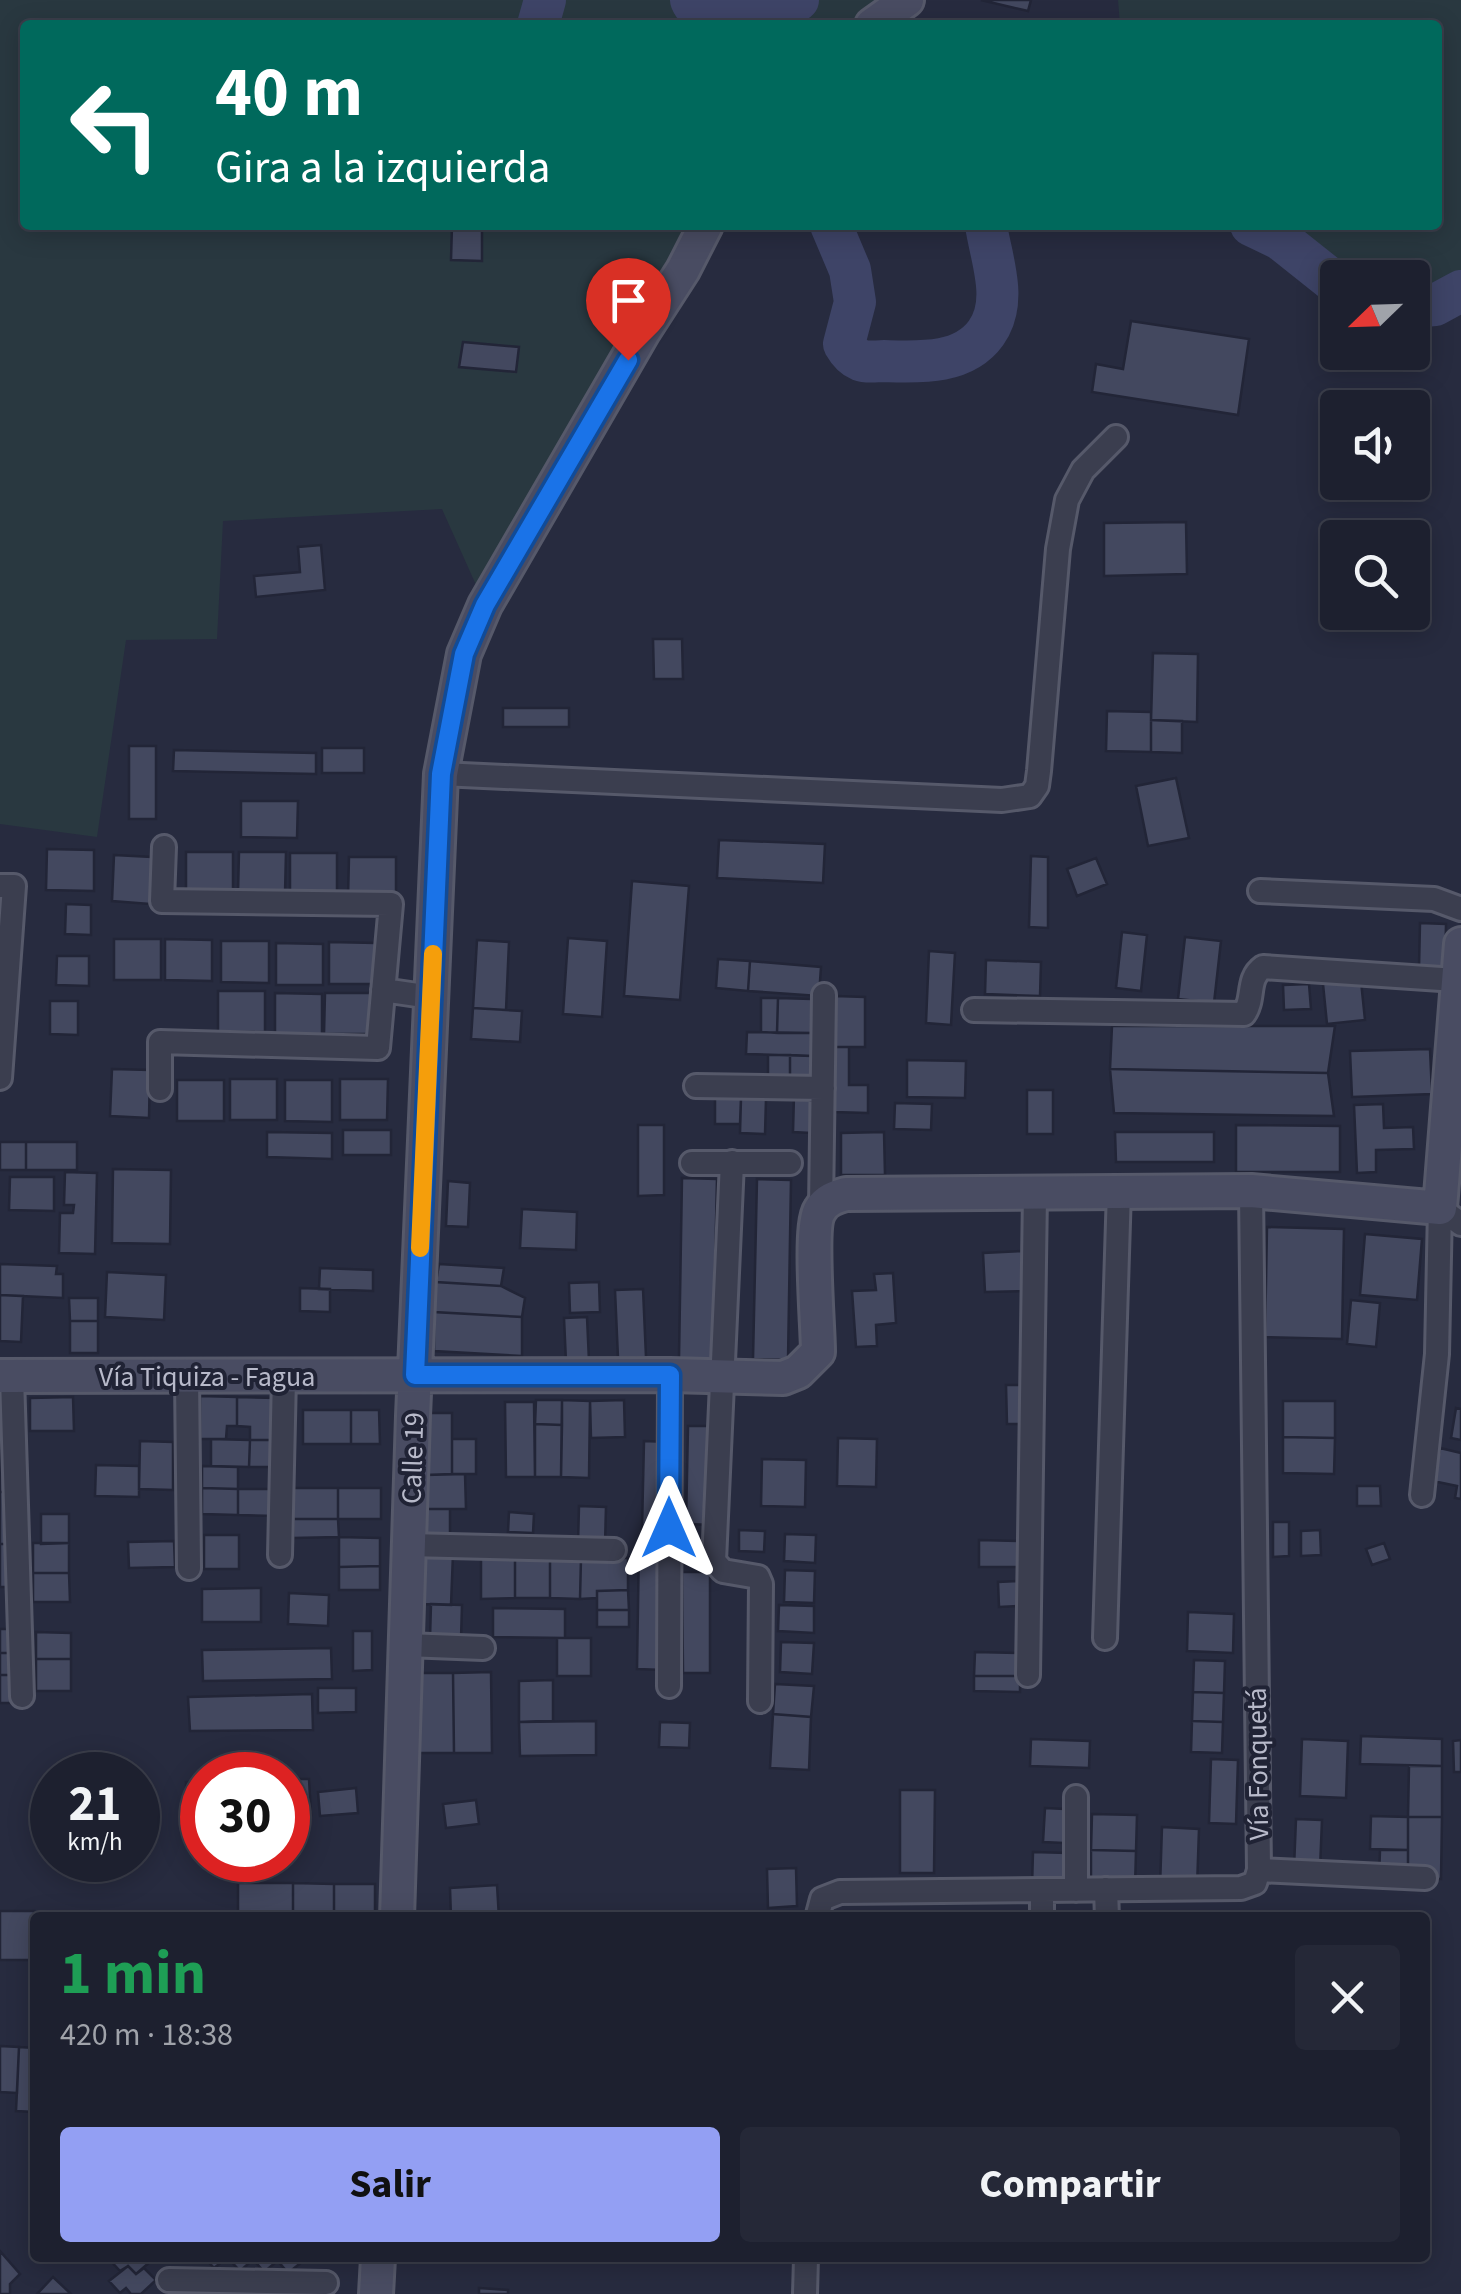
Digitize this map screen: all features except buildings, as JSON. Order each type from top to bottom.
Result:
[{"type":"street","points":[[879,20],[908,0]]},
{"type":"street","name":"Calle 19","points":[[397,1912],[441,774],[464,654],[485,605],[703,230]]},
{"type":"street","points":[[441,774],[1002,800],[1030,796],[1037,786],[1058,549],[1067,500],[1083,470],[1116,436]]},
{"type":"street","points":[[160,1089],[160,1042],[378,1048],[391,904],[162,902],[164,847]]},
{"type":"street","points":[[0,886],[14,886],[0,1078]]},
{"type":"street","points":[[1260,890],[1434,899],[1461,909]]},
{"type":"street","points":[[1422,1494],[1449,1355],[1456,980],[1461,944]]},
{"type":"street","points":[[974,1010],[1244,1014],[1250,1006],[1252,980],[1262,967],[1456,980]]},
{"type":"street","points":[[383,990],[431,996]]},
{"type":"street","points":[[821,1207],[824,995]]},
{"type":"street","points":[[696,1086],[824,1088]]},
{"type":"street","points":[[732,1162],[714,1562],[723,1571],[758,1577],[761,1584],[760,1701]]},
{"type":"street","points":[[692,1163],[790,1163]]},
{"type":"street","points":[[1104,1638],[1118,1190]]},
{"type":"street","points":[[821,1207],[846,1194],[1251,1191],[1450,1216]]},
{"type":"street","name":"Vía Fonquetá","points":[[819,1912],[822,1899],[840,1892],[1241,1888],[1255,1882],[1259,1870],[1251,1191]]},
{"type":"street","points":[[1028,1676],[1035,1194]]},
{"type":"street","name":"Vía Tiquiza - Fagua","points":[[6,1376],[783,1378],[798,1372],[818,1352],[815,1228],[821,1207]]},
{"type":"street","points":[[669,1686],[670,1375]]},
{"type":"street","points":[[6,1376],[22,1696]]},
{"type":"street","points":[[187,1376],[189,1568]]},
{"type":"street","points":[[280,1555],[284,1376]]},
{"type":"street","points":[[409,1545],[614,1550]]},
{"type":"street","points":[[406,1645],[483,1648]]},
{"type":"street","points":[[1076,1796],[1076,1890]]},
{"type":"street","points":[[1259,1870],[1424,1878]]},
{"type":"street","points":[[1106,1889],[1107,1912]]},
{"type":"street","points":[[1042,1891],[1042,1912]]},
{"type":"street","points":[[376,2294],[378,2262]]},
{"type":"street","points":[[805,2294],[806,2262]]},
{"type":"street","points":[[169,2277],[326,2283]]},
{"type":"shaded area","points":[[0,0],[907,0],[879,20],[20,20],[20,230],[703,230],[485,605],[442,509],[223,521],[217,639],[126,640],[97,837],[0,824]]},
{"type":"shaded area","points":[[1118,0],[1461,0],[1461,291],[1430,305],[1430,260],[1320,260],[1320,271],[1280,239],[1261,230],[1442,230],[1442,20],[1120,20]]},
{"type":"waterway","points":[[539,20],[545,0]]},
{"type":"waterway","points":[[691,0],[699,10],[724,16],[798,0]]},
{"type":"waterway","points":[[833,230],[850,270],[855,302],[844,344],[855,357],[869,362],[926,361],[953,356],[986,333],[993,321],[997,294],[987,230]]},
{"type":"waterway","points":[[1261,230],[1280,239],[1320,271]]},
{"type":"waterway","points":[[1430,305],[1461,291]]},
{"type":"slow traffic","points":[[420,1248],[433,954]]},
{"type":"route","points":[[628,360],[485,605],[464,654],[441,774],[415,1375],[670,1375],[669,1528]]}]
